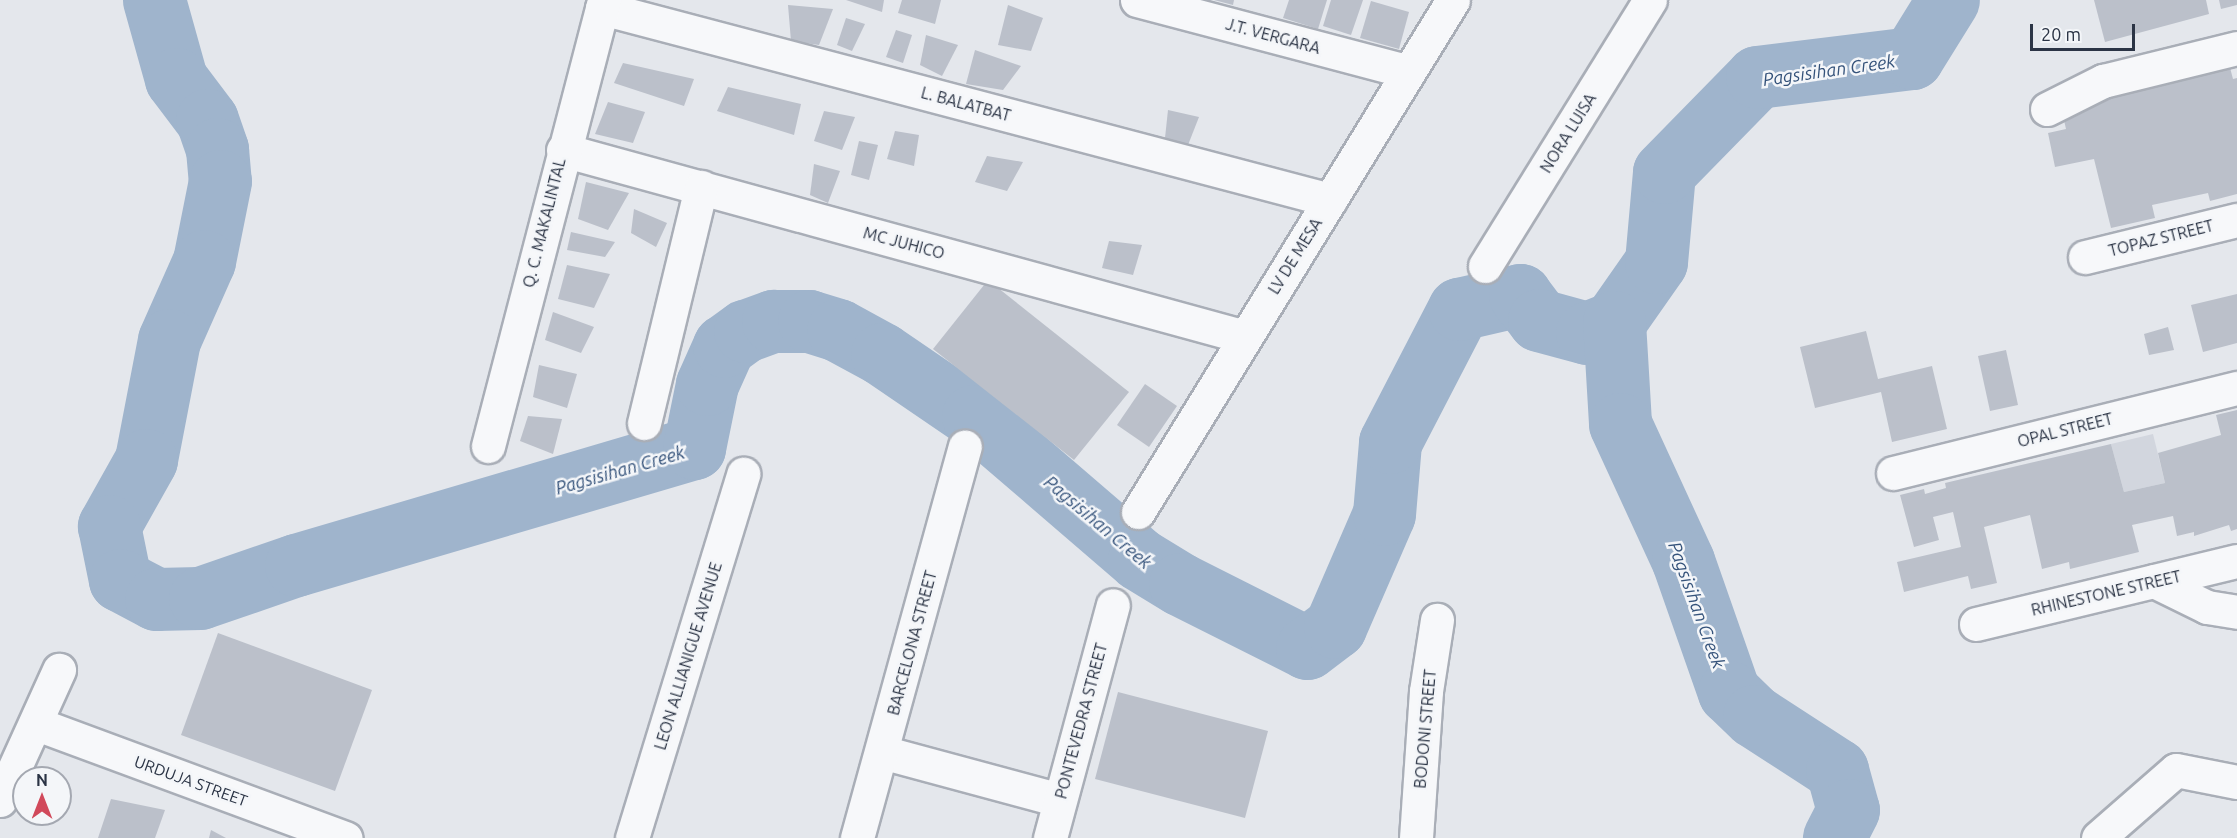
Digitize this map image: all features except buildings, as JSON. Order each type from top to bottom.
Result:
[{"type":"street","name":"J.T. VERGARA","points":[[1137,0],[1409,72]]},
{"type":"street","name":"LV DE MESA","points":[[1138,512],[1453,0]]},
{"type":"street","name":"NORA LUISA","points":[[1485,266],[1650,0]]},
{"type":"street","name":"Q. C. MAKALINTAL","points":[[488,446],[563,150],[603,4]]},
{"type":"street","name":"L. BALATBAT","points":[[603,4],[1330,200]]},
{"type":"street","points":[[2047,109],[2103,81],[2237,48]]},
{"type":"street","name":"MC JUHICO","points":[[563,150],[1245,337]]},
{"type":"street","points":[[644,423],[701,187]]},
{"type":"street","name":"TOPAZ STREET","points":[[2085,257],[2237,220]]},
{"type":"street","name":"OPAL STREET","points":[[1893,473],[2237,388]]},
{"type":"street","name":"BARCELONA STREET","points":[[857,838],[965,447]]},
{"type":"street","name":"LEON ALLIANIGUE AVENUE","points":[[632,838],[743,474]]},
{"type":"street","name":"RHINESTONE STREET","points":[[1976,624],[2237,561]]},
{"type":"street","points":[[2154,581],[2207,607],[2237,612]]},
{"type":"street","name":"PONTEVEDRA STREET","points":[[1050,838],[1113,605]]},
{"type":"street","name":"BODONI STREET","points":[[1416,838],[1426,691],[1437,620]]},
{"type":"street","points":[[0,800],[37,724],[58,670]]},
{"type":"street","name":"URDUJA STREET","points":[[37,724],[346,838]]},
{"type":"street","points":[[882,753],[1060,800]]},
{"type":"street","points":[[2107,835],[2176,770],[2237,782]]},
{"type":"shaded area","points":[[2153,434],[2165,483],[2124,492],[2111,444]]},
{"type":"waterway","name":"Pagsisihan Creek","points":[[154,0],[176,79],[207,120],[217,149],[220,181],[204,261],[169,340],[146,460],[109,526],[120,580],[156,599],[200,598],[296,565],[694,448],[707,384],[724,346],[745,331],[773,321],[809,321],[838,330],[882,354],[973,416],[1139,559],[1180,584],[1307,648],[1335,627],[1384,514],[1390,442],[1459,309],[1520,295],[1539,320],[1587,333],[1614,322],[1656,262],[1664,172],[1757,77],[1912,58],[1948,0]]},
{"type":"waterway","name":"Pagsisihan Creek","points":[[1614,322],[1620,424],[1683,561],[1729,692],[1754,716],[1837,770],[1848,810],[1834,838]]}]
